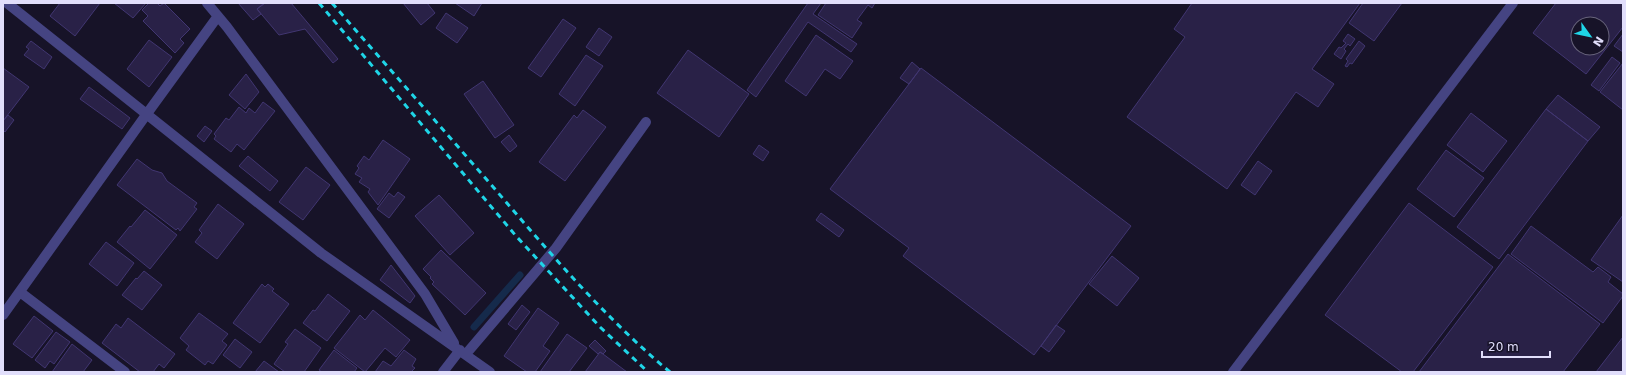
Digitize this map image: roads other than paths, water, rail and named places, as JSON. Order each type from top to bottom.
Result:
[{"type":"street","points":[[7,3],[322,253],[490,372]]},
{"type":"street","points":[[207,3],[425,294],[461,350]]},
{"type":"street","points":[[1233,372],[1361,201],[1513,3]]},
{"type":"street","points":[[3,315],[146,114],[218,16]]},
{"type":"street","points":[[443,372],[461,350],[556,248],[646,122]]},
{"type":"street","points":[[20,292],[126,372]]},
{"type":"waterway","points":[[474,327],[520,275]]},
{"type":"railway","points":[[319,3],[516,236],[600,327],[648,372]]},
{"type":"railway","points":[[332,3],[578,284],[600,307],[670,372]]}]
